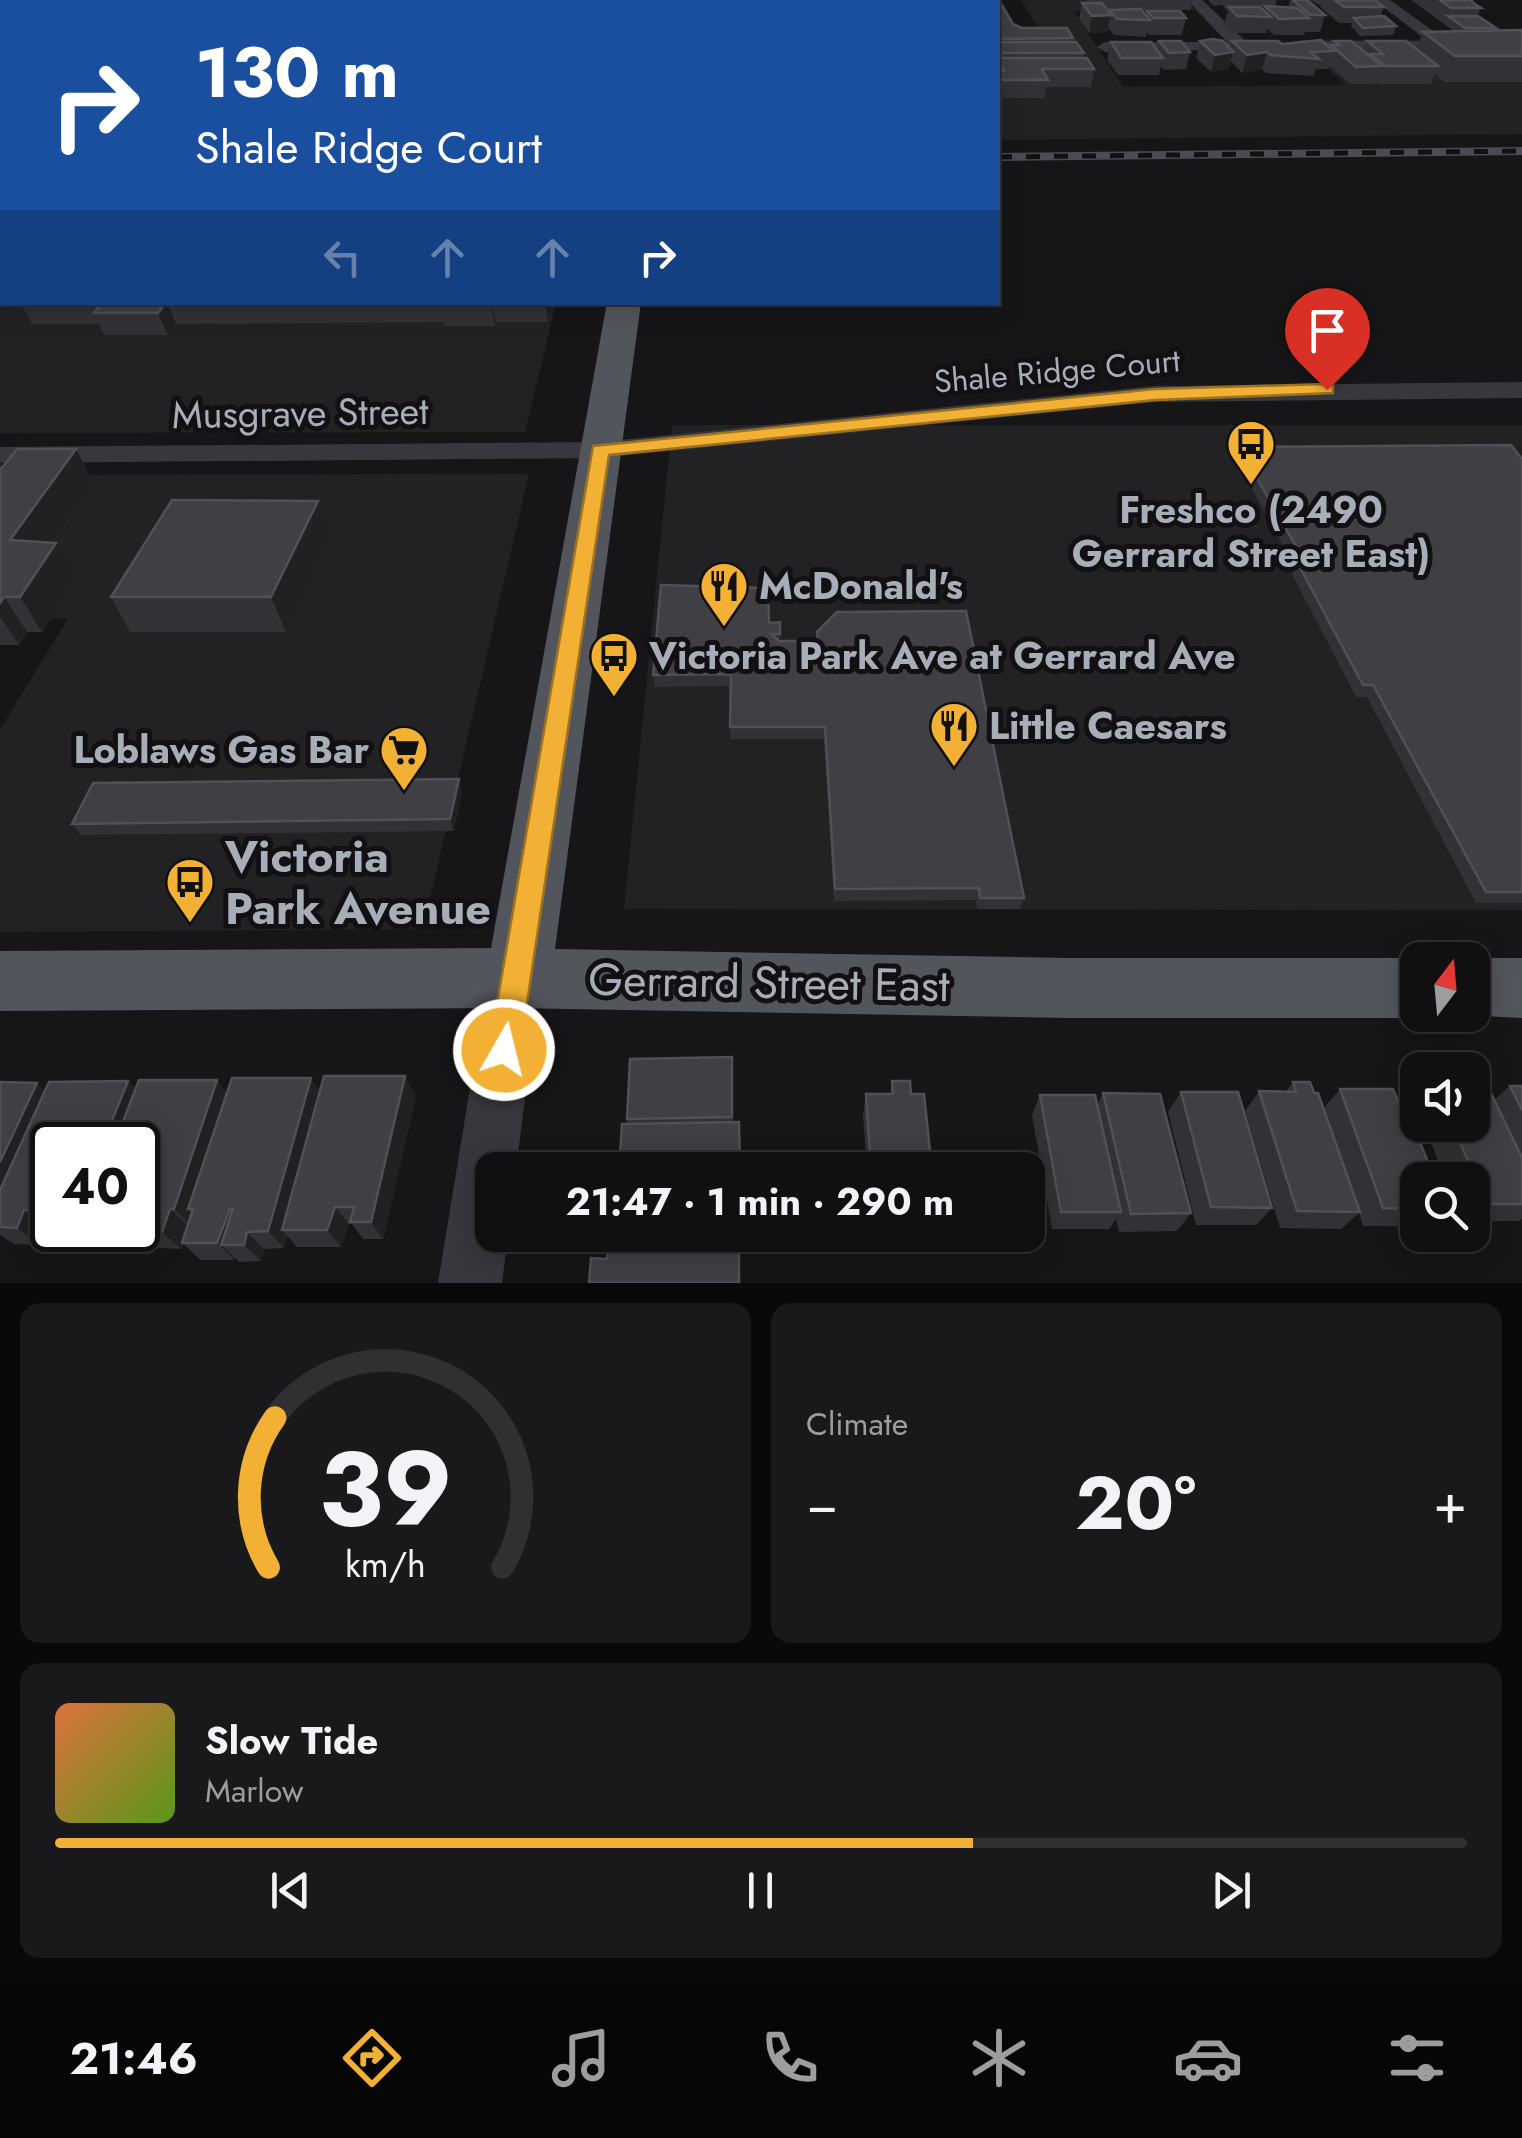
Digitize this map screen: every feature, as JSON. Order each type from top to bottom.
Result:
[{"type":"main road","points":[[514,978],[524,946],[624,305]]},
{"type":"main road","name":"Gerrard Street East","points":[[0,981],[514,978],[1068,988],[1400,988]]},
{"type":"main road","points":[[1490,988],[1522,988]]},
{"type":"street","points":[[1194,0],[1240,46]]},
{"type":"street","points":[[1381,0],[1442,45]]},
{"type":"street","points":[[1295,46],[1522,45]]},
{"type":"street","points":[[1105,47],[1258,46]]},
{"type":"street","name":"Shale Ridge Court","points":[[600,450],[1155,394],[1522,390]]},
{"type":"street","name":"Musgrave Street","points":[[0,454],[600,450]]},
{"type":"street","points":[[470,1283],[514,978]]},
{"type":"shaded area","points":[[1021,0],[1186,0],[1195,10],[1074,11],[1123,87],[1345,85],[1298,40],[1522,39],[1522,134],[1000,140],[1000,44],[1049,43]]},
{"type":"shaded area","points":[[0,305],[556,305],[525,432],[0,433]]},
{"type":"shaded area","points":[[672,425],[1522,425],[1522,910],[624,909]]},
{"type":"shaded area","points":[[529,474],[423,929],[0,932],[0,729],[68,619],[28,618],[0,475]]},
{"type":"building","points":[[1293,0],[1307,0],[1325,15],[1310,15]]},
{"type":"building","points":[[1335,0],[1375,0],[1384,7],[1344,7]]},
{"type":"building","points":[[1440,0],[1472,0],[1481,8],[1451,8]]},
{"type":"building","points":[[1000,2],[1013,24],[1022,28],[1067,28],[1073,38],[1000,39]]},
{"type":"building","points":[[1082,3],[1102,3],[1111,15],[1092,16]]},
{"type":"building","points":[[1265,6],[1297,8],[1309,18],[1279,19]]},
{"type":"building","points":[[1229,7],[1260,7],[1271,17],[1237,16]]},
{"type":"building","points":[[1141,9],[1150,20],[1117,19],[1110,10]]},
{"type":"building","points":[[1147,11],[1180,11],[1186,18],[1153,18]]},
{"type":"building","points":[[1384,16],[1396,26],[1363,28],[1354,18]]},
{"type":"building","points":[[1448,16],[1478,16],[1496,28],[1465,28]]},
{"type":"building","points":[[1522,30],[1522,56],[1455,56],[1423,32]]},
{"type":"building","points":[[1321,40],[1334,51],[1311,52],[1319,59],[1267,52],[1247,55],[1232,41],[1282,44]]},
{"type":"building","points":[[1159,41],[1181,41],[1190,52],[1169,53]]},
{"type":"building","points":[[1200,41],[1223,41],[1233,52],[1215,55]]},
{"type":"building","points":[[1334,41],[1351,41],[1382,66],[1356,67],[1331,45],[1339,45]]},
{"type":"building","points":[[1367,41],[1406,41],[1438,66],[1386,66],[1370,54],[1383,54]]},
{"type":"building","points":[[1000,42],[1076,42],[1084,53],[1000,53]]},
{"type":"building","points":[[1111,42],[1151,42],[1163,58],[1121,58]]},
{"type":"building","points":[[1000,58],[1087,58],[1094,69],[1042,69],[1048,80],[1001,80],[1000,71],[1004,71]]},
{"type":"building","points":[[101,305],[164,305],[158,313],[94,313]]},
{"type":"building","points":[[1511,445],[1522,459],[1522,892],[1486,892],[1373,685],[1363,685],[1297,562],[1305,562],[1239,447]]},
{"type":"building","points":[[17,449],[76,449],[10,540],[56,543],[20,597],[4,597],[0,603],[0,470]]},
{"type":"building","points":[[172,500],[318,501],[271,597],[111,597]]},
{"type":"building","points":[[661,585],[768,588],[769,623],[780,622],[780,634],[771,634],[779,641],[818,641],[817,632],[837,612],[966,611],[1024,898],[980,898],[979,888],[835,889],[825,727],[730,727],[731,674],[653,675]]},
{"type":"building","points":[[459,779],[450,819],[72,824],[93,783]]},
{"type":"building","points":[[732,1057],[732,1117],[627,1119],[630,1059]]},
{"type":"building","points":[[324,1076],[405,1076],[371,1222],[350,1222],[354,1207],[335,1207],[327,1230],[282,1230]]},
{"type":"building","points":[[232,1078],[311,1078],[268,1231],[247,1232],[244,1245],[221,1245],[230,1209],[217,1243],[182,1243],[193,1209],[188,1209]]},
{"type":"building","points":[[139,1080],[217,1080],[174,1209],[170,1209],[162,1232],[160,1122],[123,1122]]},
{"type":"building","points":[[128,1081],[111,1122],[31,1122],[49,1082]]},
{"type":"building","points":[[892,1081],[910,1081],[911,1094],[924,1094],[930,1152],[870,1152],[866,1094],[893,1094]]},
{"type":"building","points":[[0,1082],[37,1083],[0,1162]]},
{"type":"building","points":[[1293,1082],[1310,1082],[1314,1093],[1318,1093],[1360,1212],[1297,1211],[1259,1091],[1296,1092]]},
{"type":"building","points":[[1510,1086],[1522,1086],[1522,1110]]},
{"type":"building","points":[[1340,1089],[1393,1089],[1400,1107],[1400,1142],[1420,1142],[1428,1162],[1400,1162],[1400,1208],[1383,1208]]},
{"type":"building","points":[[1490,1091],[1522,1158],[1522,1204],[1490,1204],[1490,1162],[1468,1162],[1460,1142],[1490,1142]]},
{"type":"building","points":[[1181,1092],[1238,1092],[1272,1208],[1211,1207]]},
{"type":"building","points":[[1103,1093],[1160,1094],[1191,1213],[1131,1214]]},
{"type":"building","points":[[1040,1095],[1095,1095],[1121,1212],[1061,1212]]},
{"type":"building","points":[[739,1122],[740,1152],[620,1152],[622,1124]]},
{"type":"building","points":[[30,1124],[30,1210],[24,1210],[17,1228],[0,1227],[0,1190]]},
{"type":"building","points":[[608,1252],[739,1252],[739,1283],[589,1283],[591,1258],[607,1259]]},
{"type":"railway","points":[[1000,157],[1522,151]]},
{"type":"place","name":"Freshco (2490 Gerrard Street East)","points":[[1251,486]]},
{"type":"place","name":"McDonald's","points":[[724,628]]},
{"type":"place","name":"Victoria Park Ave at Gerrard Ave","points":[[614,698]]},
{"type":"place","name":"Little Caesars","points":[[954,768]]},
{"type":"place","name":"Loblaws Gas Bar","points":[[404,792]]},
{"type":"place","name":"Victoria Park Avenue","points":[[190,924]]},
{"type":"route","points":[[504,1050],[514,978],[524,946],[600,450],[1155,394],[1327,390]]}]
